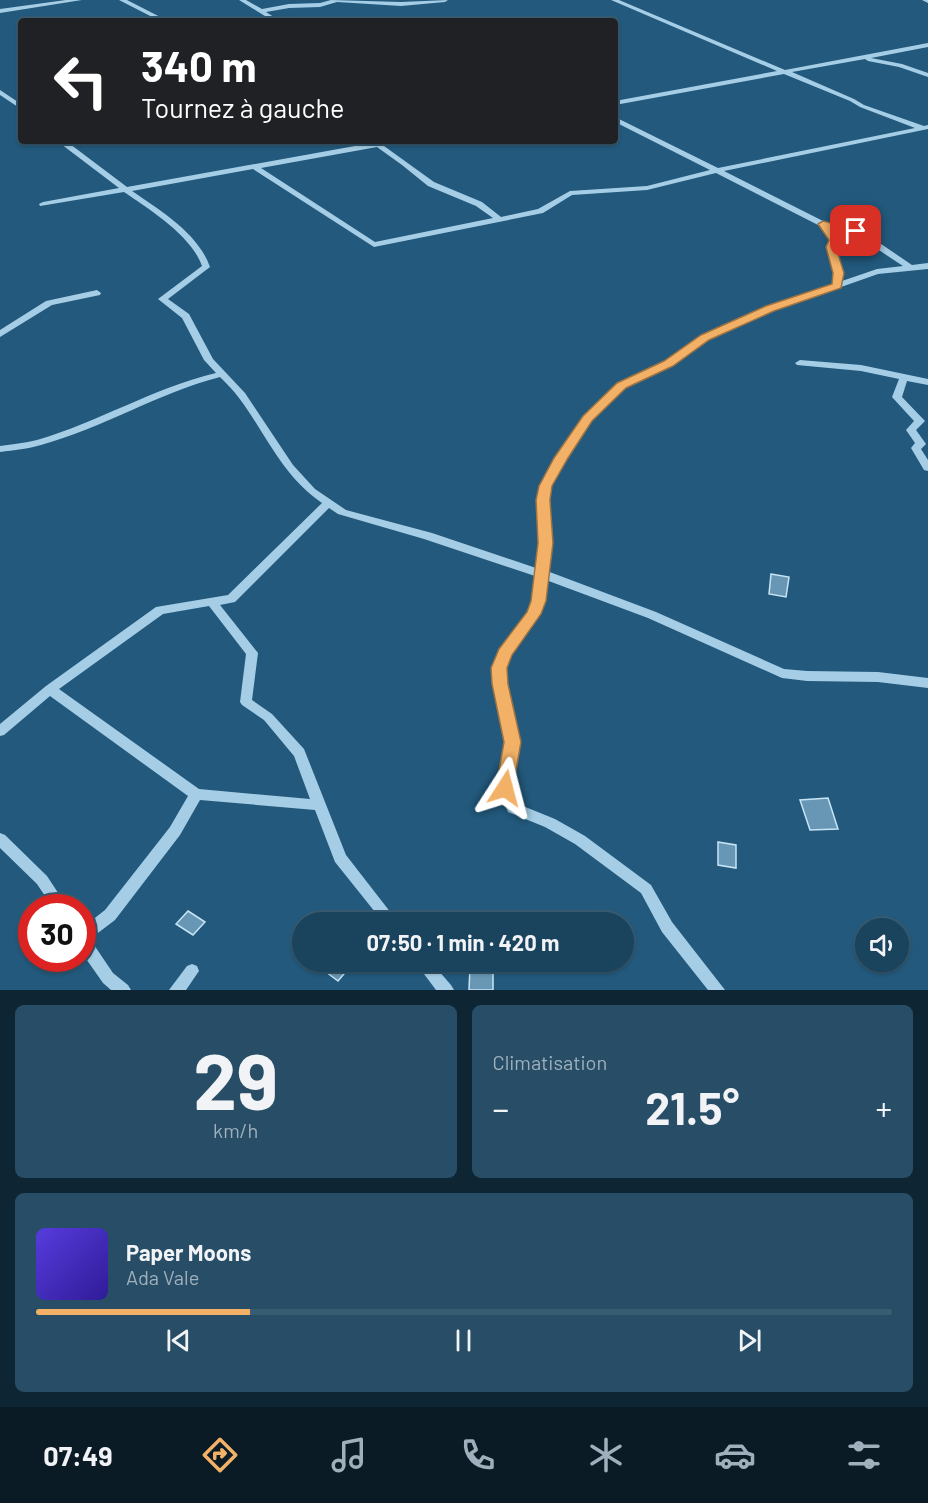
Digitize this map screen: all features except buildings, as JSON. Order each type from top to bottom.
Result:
[{"type":"street","points":[[0,11],[79,0]]},
{"type":"street","points":[[122,0],[159,18]]},
{"type":"street","points":[[242,0],[272,18]]},
{"type":"street","points":[[262,11],[290,6],[320,5],[337,0],[401,4],[445,0]]},
{"type":"street","points":[[614,0],[861,106],[926,127]]},
{"type":"street","points":[[618,102],[928,45]]},
{"type":"street","points":[[860,58],[900,65],[928,75]]},
{"type":"street","points":[[0,92],[18,105]]},
{"type":"street","points":[[618,120],[823,224],[856,231],[909,267]]},
{"type":"street","points":[[253,166],[374,245],[540,211],[570,193],[648,188],[718,170],[926,127]]},
{"type":"street","points":[[65,144],[149,206],[183,235],[205,259],[206,267],[162,299],[186,316],[209,360],[248,403],[289,467],[310,491],[327,504],[351,515],[428,536],[540,573],[652,615],[782,672],[807,676],[878,677],[928,683]]},
{"type":"street","points":[[43,204],[370,144]]},
{"type":"street","points":[[376,144],[431,184],[479,204],[499,219]]},
{"type":"street","points":[[823,224],[835,239],[831,247],[838,273],[837,286]]},
{"type":"street","points":[[717,990],[667,927],[646,889],[580,840],[550,823],[513,808],[505,788],[513,742],[500,684],[499,668],[505,653],[534,614],[538,601],[545,543],[543,500],[546,486],[587,419],[611,394],[621,386],[668,364],[705,337],[770,309],[877,272],[928,266]]},
{"type":"street","points":[[0,334],[48,303],[97,293]]},
{"type":"street","points":[[800,363],[861,368],[928,382]]},
{"type":"street","points":[[0,449],[40,442],[122,411],[143,399],[189,381],[223,374]]},
{"type":"street","points":[[904,377],[897,397],[920,421],[911,430],[921,444],[916,448],[928,468]]},
{"type":"street","points":[[0,731],[50,689],[160,610],[231,599],[327,504]]},
{"type":"street","points":[[212,602],[252,653],[246,702],[268,717],[299,753],[340,858],[383,912]]},
{"type":"street","points":[[50,689],[196,794],[319,805]]},
{"type":"street","points":[[96,926],[110,915],[175,831],[196,794]]},
{"type":"street","points":[[0,839],[42,880],[52,894]]},
{"type":"street","points":[[96,960],[108,978],[123,990]]},
{"type":"street","points":[[177,990],[192,971]]},
{"type":"street","points":[[431,972],[446,990]]},
{"type":"route","points":[[505,788],[513,742],[500,684],[499,668],[505,653],[534,614],[538,601],[545,543],[543,500],[546,486],[561,458],[587,419],[621,386],[668,364],[705,337],[770,309],[837,286],[838,273],[831,247],[835,239],[823,224],[856,231]]}]
